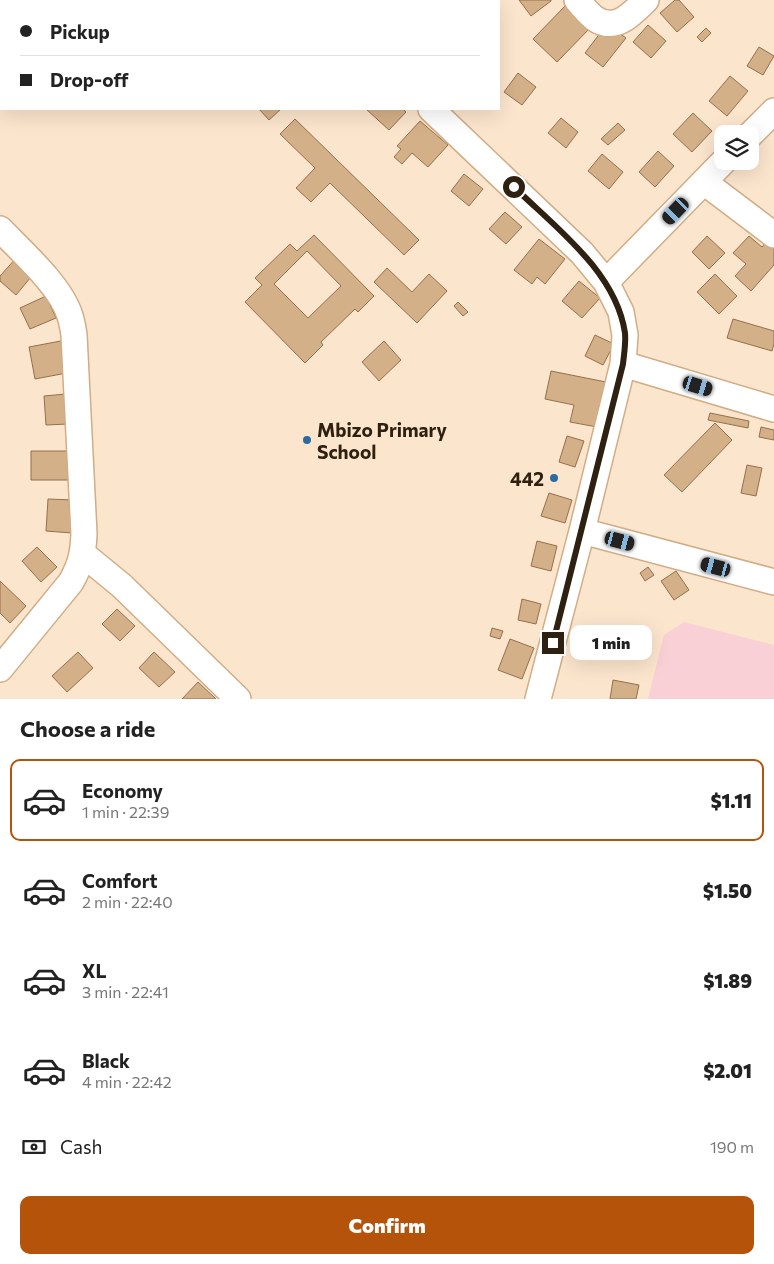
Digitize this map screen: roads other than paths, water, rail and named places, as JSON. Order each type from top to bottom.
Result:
[{"type":"street","points":[[577,0],[594,18],[613,23],[623,22],[646,0]]},
{"type":"street","points":[[432,110],[582,253],[606,282],[621,312],[626,335],[623,364],[538,699]]},
{"type":"street","points":[[759,126],[774,111]]},
{"type":"street","points":[[606,282],[715,170]]},
{"type":"street","points":[[704,182],[774,235]]},
{"type":"street","points":[[0,229],[47,278],[70,315],[74,335],[84,534],[83,554],[71,582],[0,669]]},
{"type":"street","points":[[623,364],[774,410]]},
{"type":"street","points":[[582,531],[774,582]]},
{"type":"street","points":[[83,554],[122,586],[238,699]]},
{"type":"place","name":"Mbizo Primary School","points":[[307,440]]},
{"type":"place","name":"442","points":[[554,478]]}]
